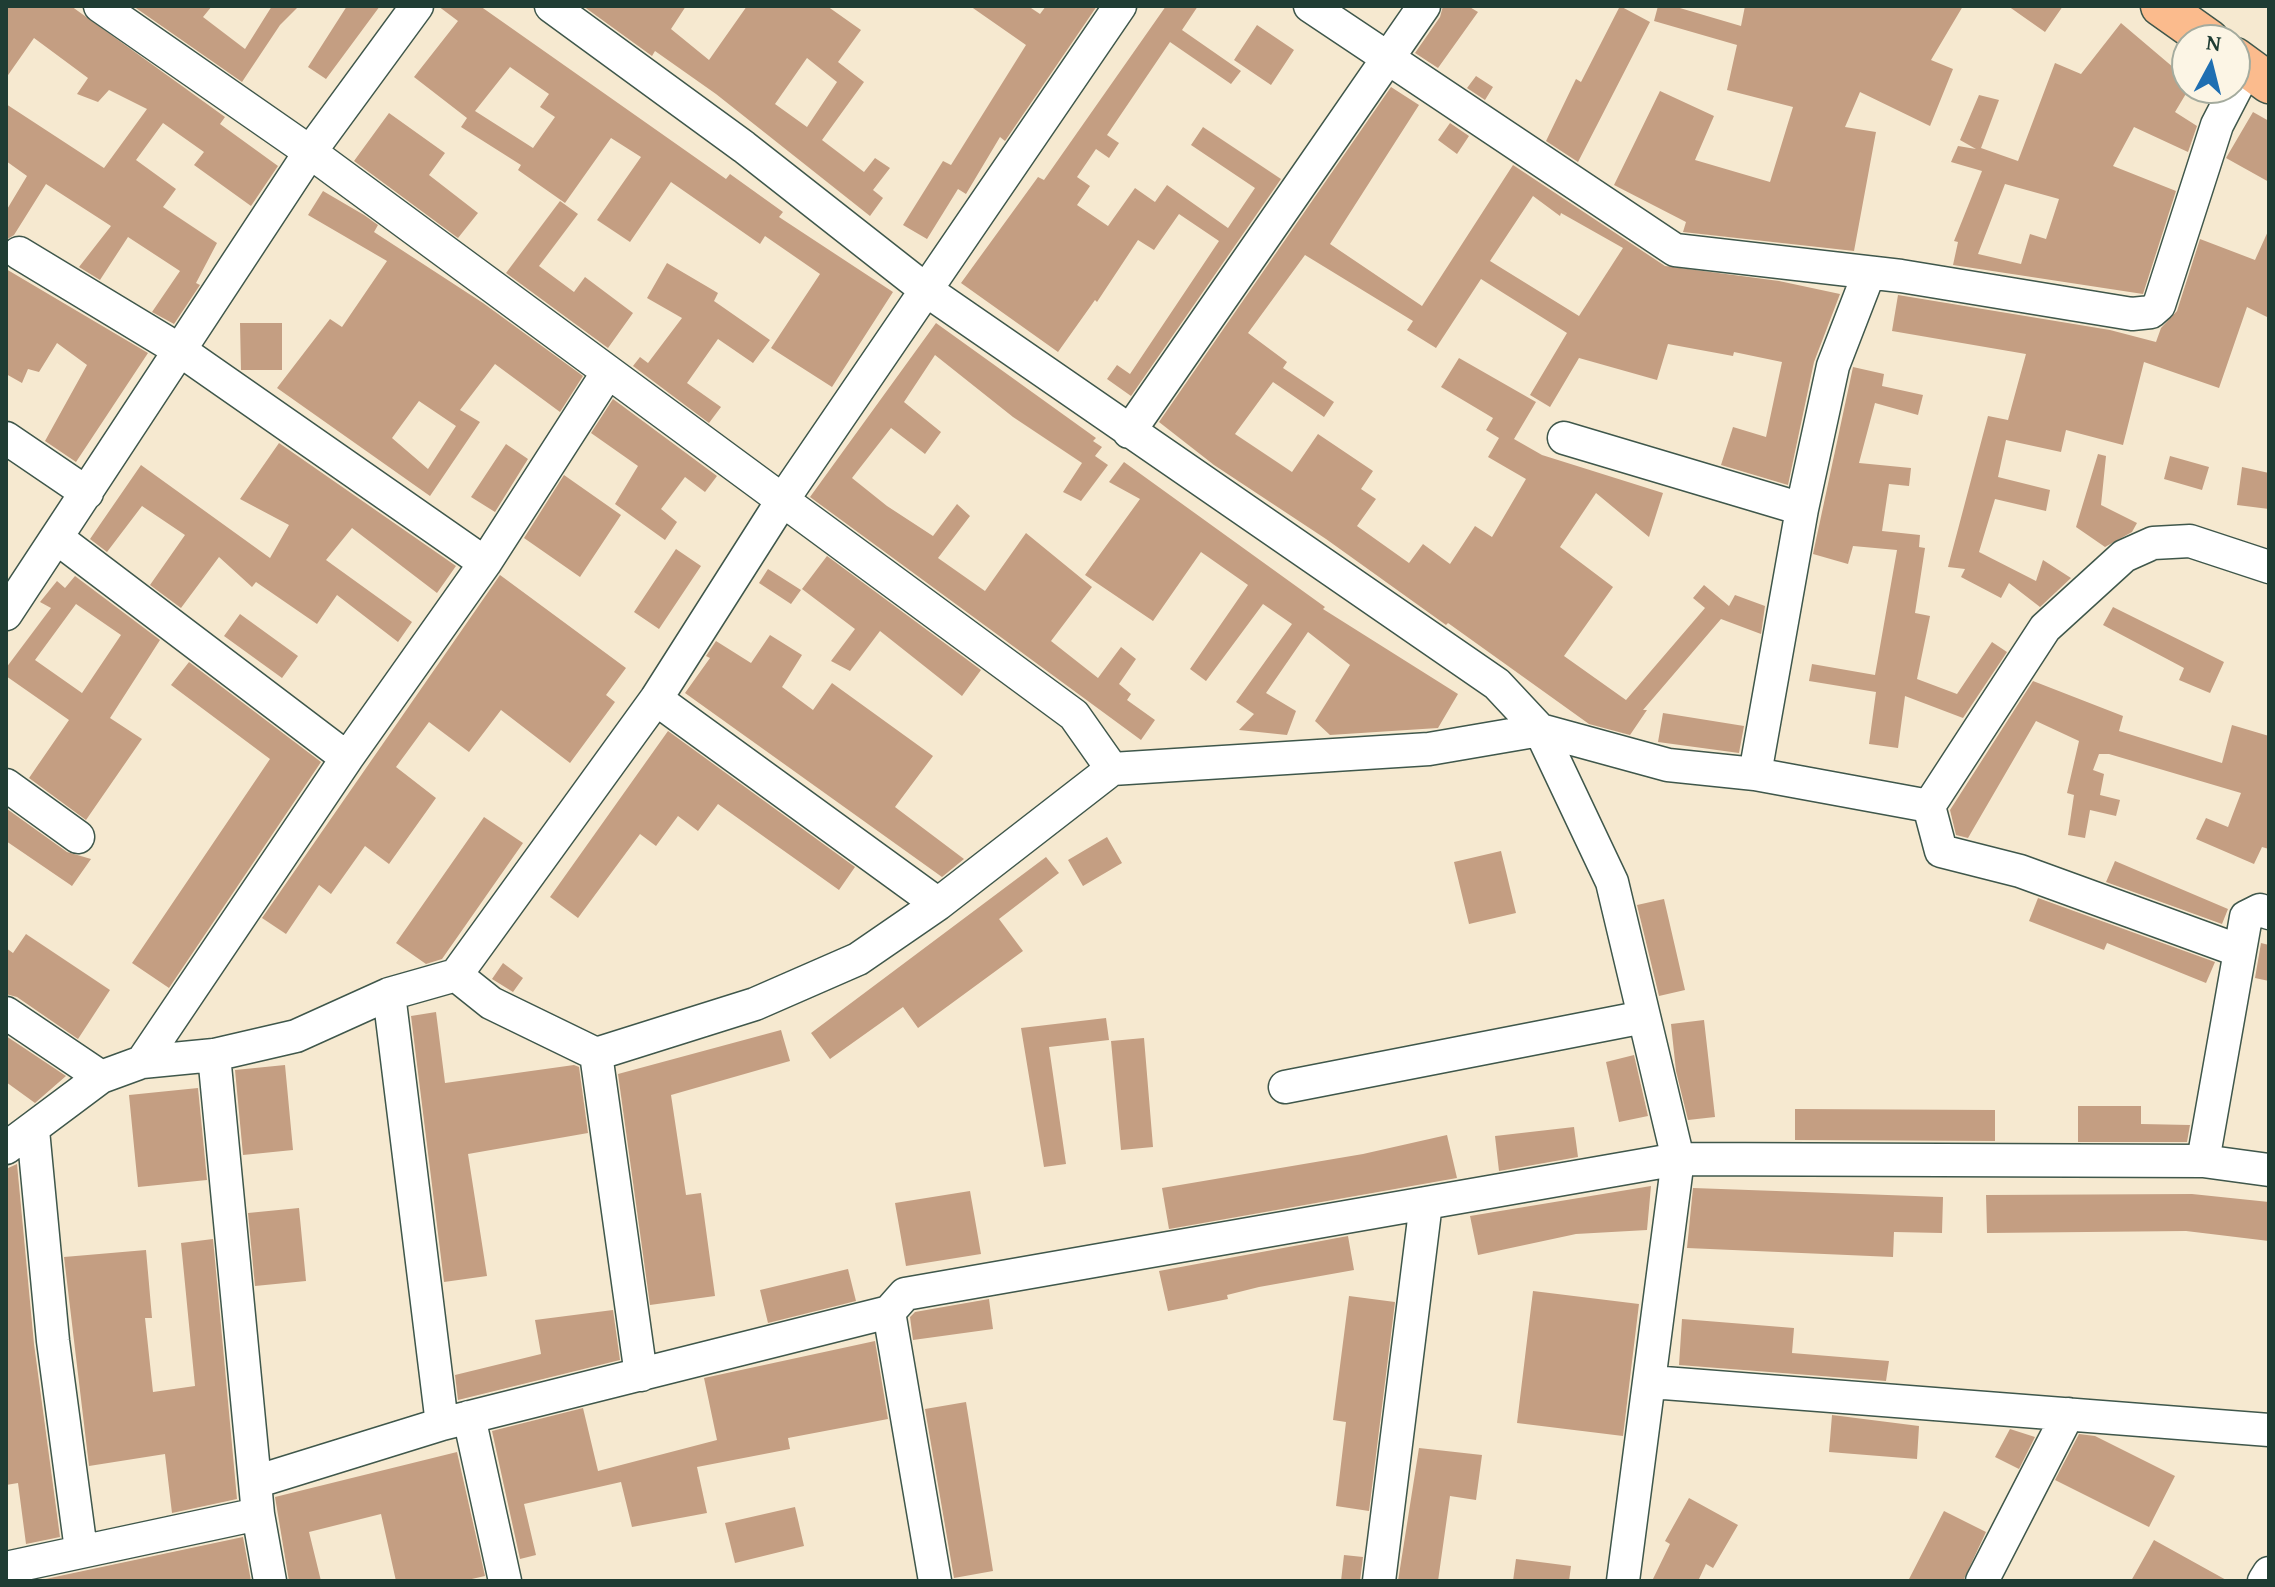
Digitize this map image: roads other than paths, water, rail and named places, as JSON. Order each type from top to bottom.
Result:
[{"type":"main road","points":[[2161,6],[2186,24]]},
{"type":"street","points":[[100,6],[310,152],[1074,715],[1112,769]]},
{"type":"street","points":[[6,614],[310,152],[417,6]]},
{"type":"street","points":[[551,6],[744,147],[926,290],[1497,684],[1540,730],[1612,882],[1678,1159],[1623,1581]]},
{"type":"street","points":[[6,1148],[101,1077],[142,1062],[214,1055],[296,1036],[389,994],[456,975],[656,699],[782,501],[1120,6]]},
{"type":"street","points":[[1310,6],[1675,250],[1869,273],[2132,314],[2151,312],[2159,305],[2217,125],[2229,104]]},
{"type":"street","points":[[1129,432],[1424,6]]},
{"type":"street","points":[[19,253],[181,351],[485,563]]},
{"type":"street","points":[[1755,774],[1802,509],[1833,366],[1869,273]]},
{"type":"street","points":[[142,1062],[347,758],[485,563],[608,372]]},
{"type":"street","points":[[6,438],[87,493]]},
{"type":"street","points":[[1564,438],[1802,509]]},
{"type":"street","points":[[57,538],[347,758]]},
{"type":"street","points":[[2240,951],[2020,871],[1941,851],[1929,806],[2045,628],[2124,556],[2153,543],[2190,541],[2269,567]]},
{"type":"street","points":[[656,699],[938,904]]},
{"type":"street","points":[[456,975],[491,1003],[596,1054],[755,1004],[843,966],[938,904],[1112,769],[1429,749],[1540,730],[1668,765],[1755,774],[1929,806]]},
{"type":"street","points":[[6,785],[78,837]]},
{"type":"street","points":[[2203,1161],[2246,917],[2260,910],[2269,913]]},
{"type":"street","points":[[389,994],[455,1420],[505,1581]]},
{"type":"street","points":[[6,1013],[101,1077]]},
{"type":"street","points":[[1285,1087],[1644,1017]]},
{"type":"street","points":[[596,1054],[641,1375]]},
{"type":"street","points":[[214,1055],[258,1514],[270,1581]]},
{"type":"street","points":[[33,1130],[53,1341],[81,1550]]},
{"type":"street","points":[[255,1482],[455,1420],[889,1312],[905,1294],[1678,1159],[2203,1161],[2269,1170]]},
{"type":"street","points":[[1379,1581],[1426,1203]]},
{"type":"street","points":[[889,1312],[935,1581]]},
{"type":"street","points":[[1651,1382],[2269,1430]]},
{"type":"street","points":[[1982,1581],[2068,1414]]},
{"type":"street","points":[[6,1568],[43,1570],[81,1550],[258,1514]]},
{"type":"street","points":[[2264,1581],[2269,1573]]}]
